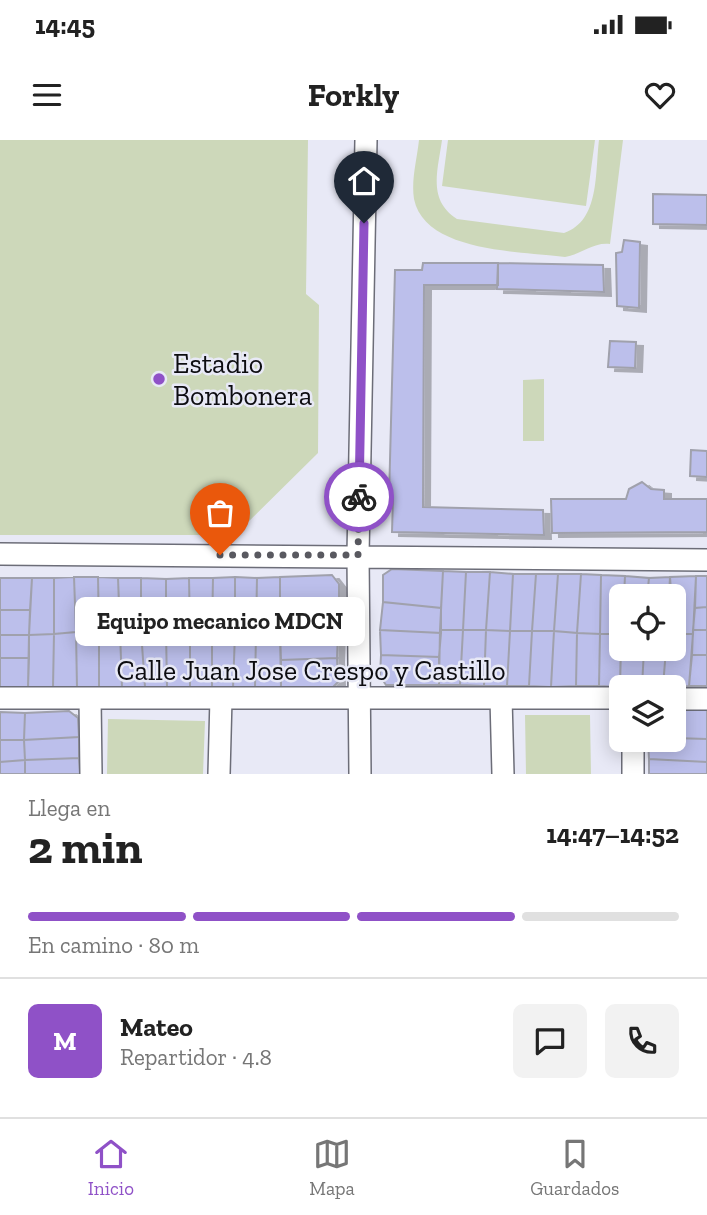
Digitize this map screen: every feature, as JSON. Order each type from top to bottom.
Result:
[{"type":"street","points":[[360,774],[358,555],[366,140]]},
{"type":"street","points":[[0,554],[707,560]]},
{"type":"street","name":"Calle Juan Jose Crespo y Castillo","points":[[0,698],[609,698]]},
{"type":"street","points":[[90,698],[91,774]]},
{"type":"street","points":[[219,774],[221,698]]},
{"type":"street","points":[[501,698],[503,774]]},
{"type":"street","points":[[686,698],[707,699]]},
{"type":"street","points":[[633,752],[633,774]]},
{"type":"green space","name":"Estadio Bombonera","points":[[0,140],[308,140],[306,294],[319,305],[318,453],[235,535],[0,535]]},
{"type":"green space","points":[[419,140],[442,140],[437,173],[438,194],[441,203],[457,219],[564,233],[576,227],[590,207],[596,180],[599,140],[623,140],[610,244],[598,245],[565,257],[477,246],[455,240],[436,230],[422,217],[414,199]]},
{"type":"green space","points":[[448,140],[595,140],[586,206],[442,186]]},
{"type":"green space","points":[[544,379],[544,441],[523,441],[523,380]]},
{"type":"green space","points":[[525,715],[590,715],[591,774],[526,774]]},
{"type":"green space","points":[[108,719],[205,721],[203,774],[107,774]]},
{"type":"building","points":[[653,194],[707,195],[707,225],[653,224]]},
{"type":"building","points":[[624,240],[640,242],[639,308],[617,306],[616,253],[622,252]]},
{"type":"building","points":[[423,263],[498,263],[498,285],[424,285],[423,507],[543,510],[544,535],[392,532],[393,499],[389,498],[395,270],[422,270]]},
{"type":"building","points":[[498,263],[603,265],[604,292],[497,289]]},
{"type":"building","points":[[610,341],[636,342],[635,368],[608,367]]},
{"type":"building","points":[[691,450],[707,451],[707,477],[690,476]]},
{"type":"building","points":[[642,482],[651,489],[664,490],[664,499],[707,499],[707,532],[552,533],[551,499],[626,499],[629,489]]},
{"type":"building","points":[[392,569],[443,571],[441,608],[383,602],[383,575]]},
{"type":"building","points":[[443,571],[466,572],[463,630],[440,630]]},
{"type":"building","points":[[466,572],[490,572],[486,630],[463,630]]},
{"type":"building","points":[[490,572],[513,574],[510,631],[486,630]]},
{"type":"building","points":[[513,574],[536,574],[532,631],[510,631]]},
{"type":"building","points":[[536,574],[558,574],[554,631],[532,631]]},
{"type":"building","points":[[558,574],[581,574],[577,633],[554,631]]},
{"type":"building","points":[[581,574],[601,575],[600,634],[577,633]]},
{"type":"building","points":[[332,575],[339,584],[339,607],[280,606],[280,577]]},
{"type":"building","points":[[601,575],[625,576],[625,584],[609,584],[609,634],[600,634]]},
{"type":"building","points":[[625,576],[649,578],[648,584],[625,584]]},
{"type":"building","points":[[696,576],[707,576],[707,607],[695,608]]},
{"type":"building","points":[[696,576],[693,634],[686,634],[686,584],[670,584],[670,577]]},
{"type":"building","points":[[74,577],[76,632],[54,634],[54,578]]},
{"type":"building","points":[[74,577],[98,577],[99,631],[76,632]]},
{"type":"building","points":[[98,577],[118,578],[120,631],[99,631]]},
{"type":"building","points":[[235,577],[257,578],[256,633],[235,633]]},
{"type":"building","points":[[235,577],[235,633],[212,633],[213,578]]},
{"type":"building","points":[[280,577],[280,633],[256,633],[257,578]]},
{"type":"building","points":[[670,577],[670,584],[648,584],[649,578]]},
{"type":"building","points":[[0,578],[32,578],[30,610],[0,610]]},
{"type":"building","points":[[32,578],[54,578],[54,634],[29,635]]},
{"type":"building","points":[[118,578],[141,578],[141,631],[120,631]]},
{"type":"building","points":[[141,578],[166,579],[166,631],[141,631]]},
{"type":"building","points":[[189,578],[213,578],[212,633],[190,632]]},
{"type":"building","points":[[189,578],[190,632],[166,631],[166,579]]},
{"type":"building","points":[[383,602],[441,608],[441,633],[380,630]]},
{"type":"building","points":[[280,606],[339,607],[338,633],[280,633]]},
{"type":"building","points":[[707,607],[707,630],[693,630],[695,608]]},
{"type":"building","points":[[0,610],[30,610],[29,635],[0,635]]},
{"type":"building","points":[[380,630],[441,633],[439,657],[381,655]]},
{"type":"building","points":[[440,630],[463,630],[460,685],[439,685]]},
{"type":"building","points":[[463,630],[486,630],[484,686],[460,685]]},
{"type":"building","points":[[486,630],[510,631],[507,686],[484,686]]},
{"type":"building","points":[[693,630],[707,630],[707,655],[692,655]]},
{"type":"building","points":[[99,631],[120,631],[122,688],[99,688]]},
{"type":"building","points":[[99,631],[99,688],[77,688],[76,632]]},
{"type":"building","points":[[120,631],[141,631],[145,687],[122,688]]},
{"type":"building","points":[[141,631],[166,631],[167,687],[145,687]]},
{"type":"building","points":[[166,631],[190,632],[190,687],[167,687]]},
{"type":"building","points":[[510,631],[532,631],[529,686],[507,686]]},
{"type":"building","points":[[532,631],[554,631],[551,687],[529,686]]},
{"type":"building","points":[[554,631],[577,633],[576,686],[551,687]]},
{"type":"building","points":[[76,632],[77,688],[53,687],[54,634]]},
{"type":"building","points":[[190,632],[212,633],[212,688],[190,687]]},
{"type":"building","points":[[212,633],[235,633],[233,688],[212,688]]},
{"type":"building","points":[[235,633],[256,633],[255,688],[233,688]]},
{"type":"building","points":[[256,633],[280,633],[281,689],[255,688]]},
{"type":"building","points":[[280,633],[338,633],[337,658],[281,660]]},
{"type":"building","points":[[577,633],[600,634],[599,686],[576,686]]},
{"type":"building","points":[[54,634],[53,687],[28,688],[29,635]]},
{"type":"building","points":[[600,634],[609,634],[609,661],[620,661],[620,675],[609,675],[609,686],[599,686]]},
{"type":"building","points":[[686,634],[693,634],[689,686],[686,686],[686,675],[664,675],[665,661],[686,661]]},
{"type":"building","points":[[0,635],[29,635],[29,658],[0,658]]},
{"type":"building","points":[[381,655],[439,657],[439,685],[386,685],[380,676]]},
{"type":"building","points":[[692,655],[707,655],[707,686],[689,686]]},
{"type":"building","points":[[0,658],[29,658],[28,688],[0,689]]},
{"type":"building","points":[[337,658],[338,682],[331,689],[281,689],[281,660]]},
{"type":"building","points":[[621,661],[643,661],[643,675],[620,675]]},
{"type":"building","points":[[643,661],[665,661],[664,675],[643,675]]},
{"type":"building","points":[[686,708],[707,709],[707,739],[686,738]]},
{"type":"building","points":[[69,711],[78,718],[79,737],[24,740],[25,713]]},
{"type":"building","points":[[0,712],[25,713],[24,740],[0,740]]},
{"type":"building","points":[[79,737],[79,758],[25,760],[24,740]]},
{"type":"building","points":[[686,738],[707,739],[707,762],[649,759],[649,752],[686,752]]},
{"type":"building","points":[[0,740],[24,740],[25,760],[0,762]]},
{"type":"building","points":[[79,758],[80,774],[25,774],[25,760]]},
{"type":"building","points":[[649,759],[707,762],[707,774],[649,774]]},
{"type":"building","points":[[25,760],[25,774],[0,774],[0,762]]},
{"type":"way so far","points":[[220,555],[358,555],[359,497]]},
{"type":"place","name":"Estadio Bombonera","points":[[159,379]]},
{"type":"place","name":"Equipo mecanico MDCN","points":[[220,555]]},
{"type":"route","points":[[359,497],[364,223]]}]
